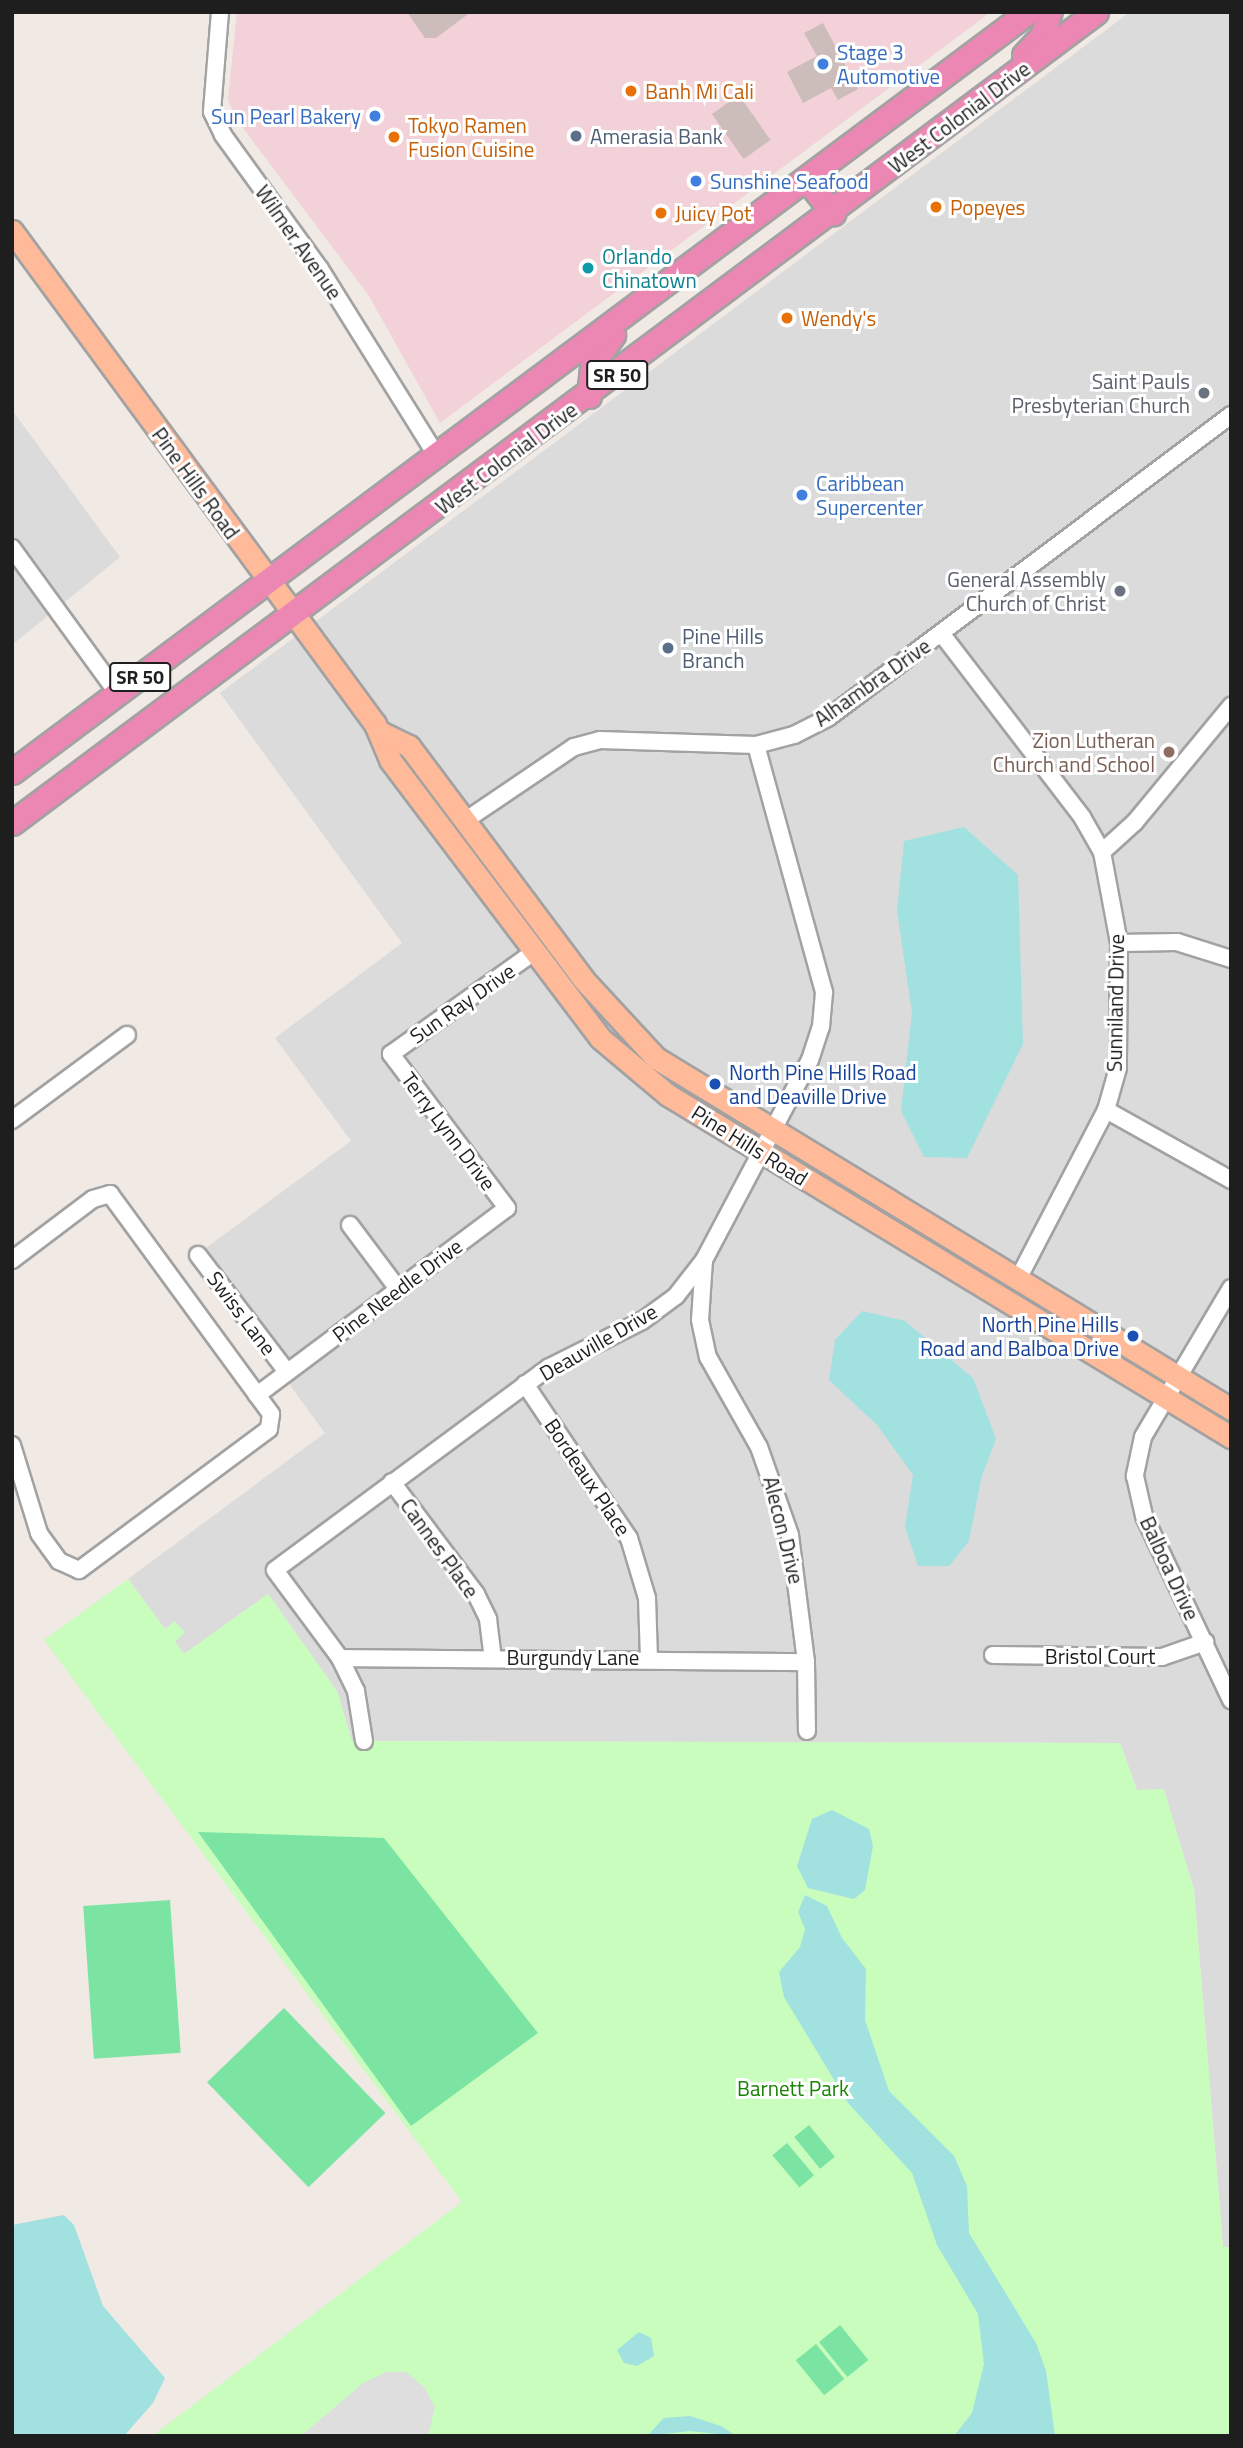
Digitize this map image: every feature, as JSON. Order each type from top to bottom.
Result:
[{"type":"highway","name":"West Colonial Drive","points":[[12,772],[438,458],[808,181],[1028,12]]},
{"type":"highway","points":[[980,100],[1042,36],[1050,12]]},
{"type":"highway","name":"West Colonial Drive","points":[[12,823],[589,397],[1096,12]]},
{"type":"highway","points":[[808,181],[833,213]]},
{"type":"highway","points":[[589,397],[592,365],[639,307]]},
{"type":"main road","name":"Pine Hills Road","points":[[12,231],[268,583],[382,733],[390,760],[600,1038],[634,1069],[762,1153],[1231,1437]]},
{"type":"main road","name":"Pine Hills Road","points":[[382,733],[409,746],[619,1022],[692,1084],[1231,1409]]},
{"type":"main road","points":[[403,777],[422,786],[448,815],[466,820]]},
{"type":"street","name":"Wilmer Avenue","points":[[220,12],[212,107],[223,135],[320,269],[438,458]]},
{"type":"street","name":"Alhambra Drive","points":[[466,820],[574,747],[600,740],[756,745],[794,735],[829,717],[1231,415]]},
{"type":"street","points":[[12,548],[118,694]]},
{"type":"street","name":"Sunniland Drive","points":[[941,633],[1082,817],[1102,852],[1119,943],[1118,1068],[1106,1110],[1018,1279]]},
{"type":"street","points":[[1102,852],[1135,822],[1231,706]]},
{"type":"street","name":"Deauville Drive","points":[[340,1658],[275,1570],[525,1384],[642,1321],[676,1296],[704,1260],[810,1060],[821,1027],[824,992],[756,745]]},
{"type":"street","points":[[1119,943],[1177,942],[1231,958]]},
{"type":"street","name":"Sun Ray Drive","points":[[391,1054],[534,952]]},
{"type":"street","points":[[12,1120],[127,1035]]},
{"type":"street","name":"Terry Lynn Drive","points":[[391,1054],[507,1208]]},
{"type":"street","points":[[1106,1110],[1231,1180]]},
{"type":"street","points":[[12,1260],[93,1199],[110,1194],[271,1414],[269,1429],[79,1570],[59,1561],[39,1533],[12,1445]]},
{"type":"street","name":"Pine Needle Drive","points":[[257,1395],[507,1208]]},
{"type":"street","points":[[350,1225],[398,1289]]},
{"type":"street","name":"Swiss Lane","points":[[198,1255],[287,1372]]},
{"type":"street","name":"Alecon Drive","points":[[704,1260],[699,1320],[708,1357],[777,1486],[799,1582],[806,1662],[807,1731]]},
{"type":"street","name":"Balboa Drive","points":[[1231,1287],[1143,1437],[1135,1476],[1144,1516],[1231,1700]]},
{"type":"street","name":"Bordeaux Place","points":[[525,1384],[629,1538],[647,1598],[649,1658]]},
{"type":"street","name":"Cannes Place","points":[[392,1482],[476,1594],[488,1619],[493,1657]]},
{"type":"street","name":"Bristol Court","points":[[993,1655],[1162,1657],[1205,1642]]},
{"type":"street","points":[[340,1658],[356,1691],[364,1741]]},
{"type":"street","name":"Burgundy Lane","points":[[340,1658],[649,1658],[806,1662]]},
{"type":"shaded area","points":[[237,12],[991,12],[440,423],[369,296],[237,120],[228,100]]},
{"type":"shaded area","points":[[1130,12],[1231,12],[1231,2247],[1223,2247],[1194,1890],[1164,1790],[1137,1790],[1120,1743],[351,1741],[337,1691],[268,1594],[184,1654],[174,1641],[184,1633],[175,1622],[165,1629],[128,1579],[325,1433],[195,1256],[351,1141],[275,1038],[402,943],[220,693]]},
{"type":"shaded area","points":[[12,410],[120,557],[12,645]]},
{"type":"shaded area","points":[[387,2372],[406,2372],[424,2387],[435,2407],[428,2436],[301,2436],[363,2383]]},
{"type":"green space","name":"Barnett Park","points":[[128,1579],[165,1629],[175,1621],[185,1633],[175,1641],[184,1654],[268,1594],[337,1691],[352,1741],[1120,1743],[1137,1790],[1164,1789],[1194,1890],[1223,2247],[1231,2247],[1231,2436],[152,2436],[462,2202],[44,1640]]},
{"type":"green space","points":[[198,1832],[384,1838],[538,2033],[411,2126]]},
{"type":"green space","points":[[170,1900],[181,2053],[94,2059],[83,1906]]},
{"type":"green space","points":[[284,2008],[385,2113],[308,2187],[207,2082]]},
{"type":"green space","points":[[809,2125],[835,2157],[820,2169],[794,2137]]},
{"type":"green space","points":[[787,2143],[814,2175],[799,2187],[772,2155]]},
{"type":"green space","points":[[840,2325],[868,2360],[847,2377],[819,2342]]},
{"type":"green space","points":[[816,2344],[844,2379],[824,2395],[796,2360]]},
{"type":"water","points":[[964,827],[1018,875],[1023,1044],[967,1158],[924,1157],[901,1111],[912,1013],[897,911],[904,841]]},
{"type":"water","points":[[862,1311],[905,1321],[973,1378],[996,1439],[981,1479],[969,1541],[949,1566],[918,1566],[905,1527],[913,1475],[877,1425],[829,1380],[835,1340]]},
{"type":"water","points":[[832,1810],[869,1829],[873,1846],[865,1890],[854,1899],[808,1888],[797,1866],[812,1819]]},
{"type":"water","points":[[805,1895],[827,1906],[842,1938],[866,1969],[865,2020],[889,2091],[954,2156],[967,2186],[969,2233],[1036,2343],[1046,2371],[1055,2436],[954,2436],[972,2413],[984,2364],[978,2314],[937,2245],[912,2173],[848,2103],[784,1997],[779,1972],[800,1947],[805,1929],[798,1912]]},
{"type":"water","points":[[64,2215],[74,2225],[103,2306],[165,2378],[153,2403],[124,2436],[12,2436],[12,2225]]},
{"type":"water","points":[[639,2332],[651,2338],[654,2356],[637,2366],[624,2363],[617,2350]]},
{"type":"water","points":[[690,2416],[721,2426],[736,2436],[690,2431],[647,2436],[664,2418]]},
{"type":"building","points":[[407,12],[471,12],[436,38],[425,38]]},
{"type":"building","name":"Stage 3 Automotive","points":[[823,23],[858,89],[838,100],[831,88],[803,103],[787,72],[817,56],[804,33]]},
{"type":"building","points":[[739,95],[771,140],[744,159],[712,114]]},
{"type":"place","name":"Stage 3 Automotive","points":[[823,64]]},
{"type":"place","name":"Banh Mi Cali","points":[[631,91]]},
{"type":"place","name":"Sun Pearl Bakery","points":[[375,116]]},
{"type":"place","name":"Amerasia Bank","points":[[576,136]]},
{"type":"place","name":"Tokyo Ramen Fusion Cuisine","points":[[394,137]]},
{"type":"place","name":"Sunshine Seafood","points":[[696,181]]},
{"type":"place","name":"Popeyes","points":[[936,207]]},
{"type":"place","name":"Juicy Pot","points":[[661,213]]},
{"type":"place","name":"Orlando Chinatown","points":[[588,268]]},
{"type":"place","name":"Wendy's","points":[[787,318]]},
{"type":"place","name":"Saint Pauls Presbyterian Church","points":[[1204,393]]},
{"type":"place","name":"Caribbean Supercenter","points":[[802,495]]},
{"type":"place","name":"General Assembly Church of Christ","points":[[1120,591]]},
{"type":"place","name":"Pine Hills Branch","points":[[668,648]]},
{"type":"place","name":"Zion Lutheran Church and School","points":[[1169,752]]},
{"type":"place","name":"North Pine Hills Road and Deaville Drive","points":[[715,1084]]},
{"type":"place","name":"North Pine Hills Road and Balboa Drive","points":[[1133,1336]]}]
